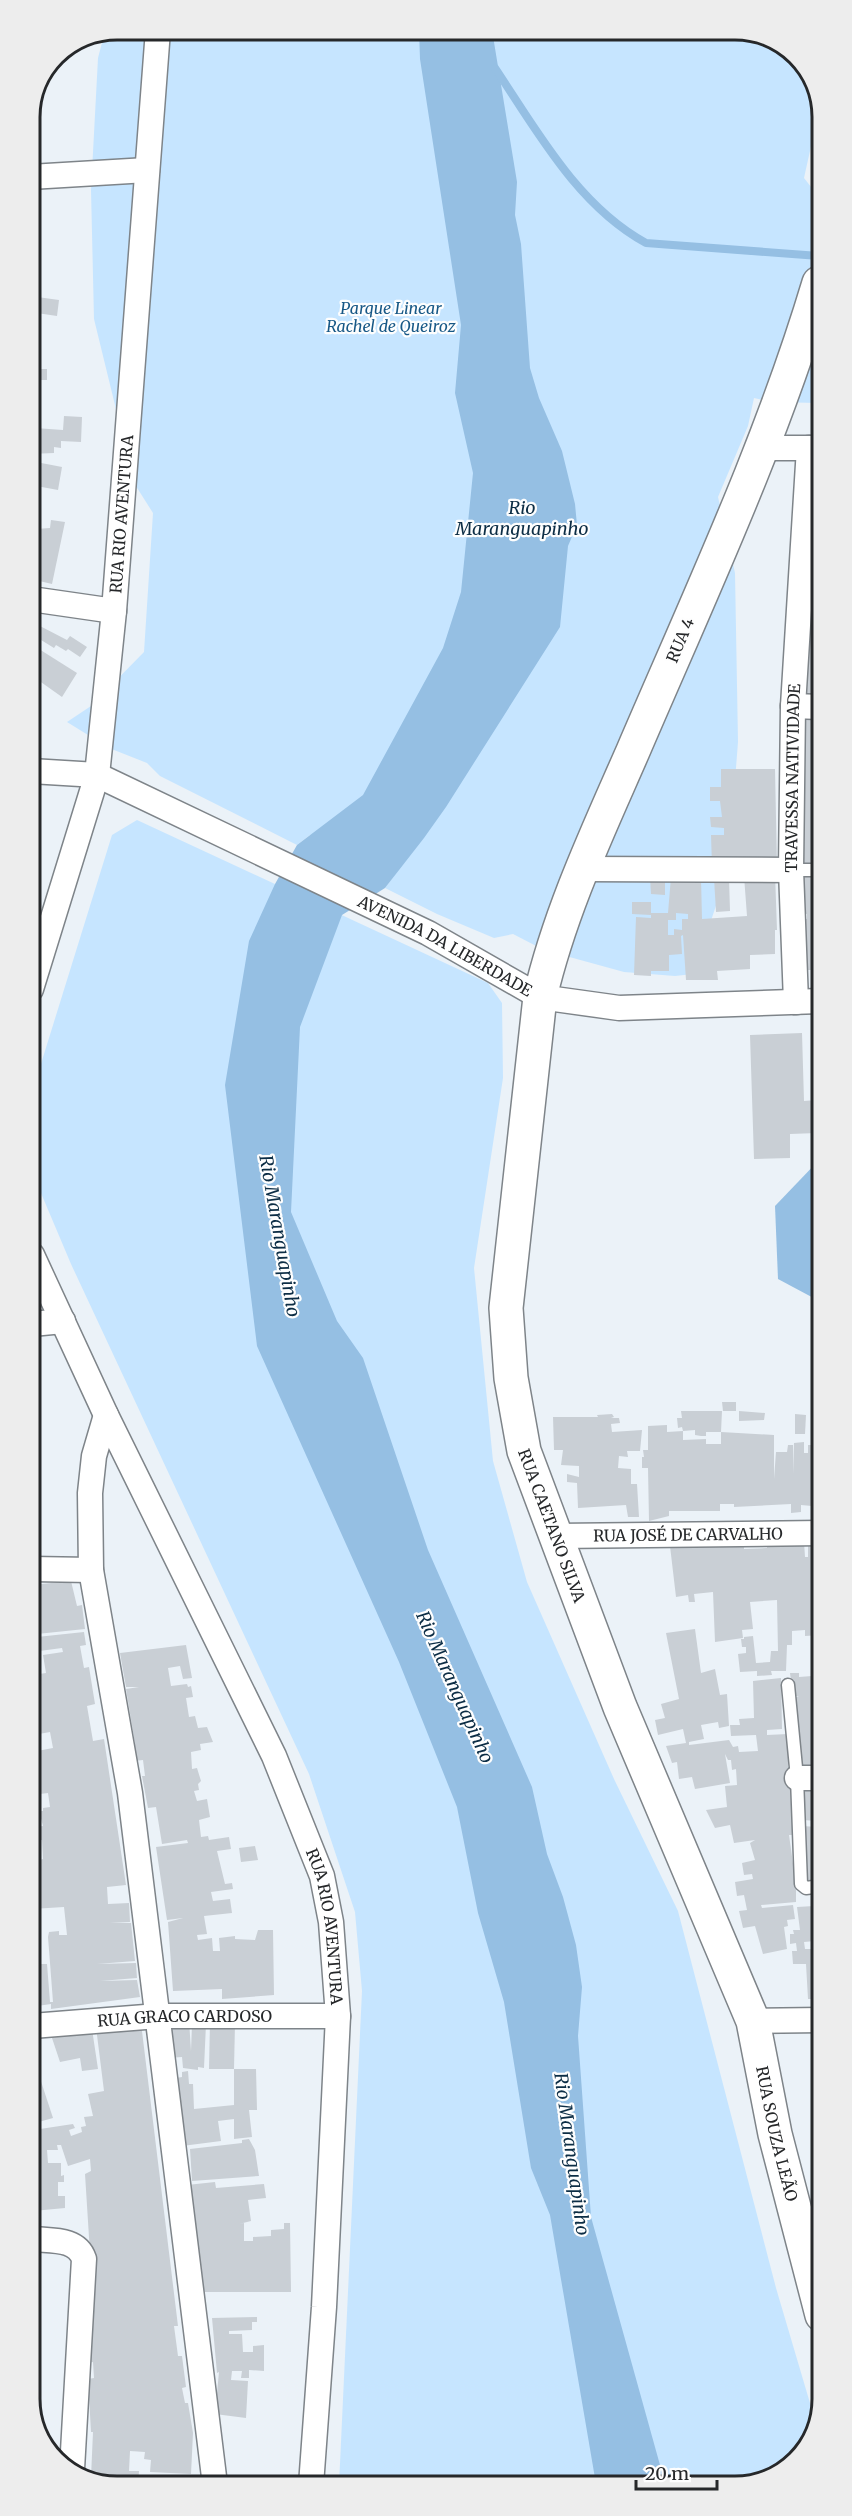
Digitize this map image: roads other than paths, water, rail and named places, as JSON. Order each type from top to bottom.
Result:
[{"type":"main road","name":"RUA 4","points":[[540,997],[548,961],[582,869],[762,448],[812,306]]},
{"type":"main road","name":"RUA CAETANO SILVA","points":[[540,997],[506,1308],[511,1378],[524,1451],[620,1707],[753,2021]]},
{"type":"main road","name":"RUA SOUZA LEÃO","points":[[753,2021],[775,2134],[812,2276]]},
{"type":"street","name":"RUA RIO AVENTURA","points":[[40,960],[97,775],[114,611],[157,40]]},
{"type":"street","points":[[40,176],[147,171]]},
{"type":"street","points":[[762,448],[812,448]]},
{"type":"street","name":"TRAVESSA NATIVIDADE","points":[[796,1002],[791,870],[793,706],[812,473]]},
{"type":"street","points":[[40,600],[114,611]]},
{"type":"street","points":[[793,706],[812,707]]},
{"type":"street","points":[[40,772],[97,775]]},
{"type":"street","name":"AVENIDA DA LIBERDADE","points":[[97,775],[428,933],[540,997],[619,1008],[812,1001]]},
{"type":"street","points":[[582,869],[791,870]]},
{"type":"street","name":"RUA RIO AVENTURA","points":[[40,1272],[106,1415],[274,1756],[308,1836],[322,1876],[331,1922],[338,2016],[324,2307],[312,2475]]},
{"type":"street","points":[[40,1323],[63,1321]]},
{"type":"street","points":[[106,1415],[94,1456],[90,1493],[91,1570],[130,1793],[214,2475]]},
{"type":"street","name":"RUA JOSÉ DE CARVALHO","points":[[556,1536],[812,1533]]},
{"type":"street","points":[[40,1569],[91,1570]]},
{"type":"street","points":[[797,1778],[812,1778]]},
{"type":"street","name":"RUA GRACO CARDOSO","points":[[40,2025],[158,2016],[338,2016]]},
{"type":"street","points":[[753,2021],[812,2020]]},
{"type":"street","points":[[40,2240],[72,2243],[81,2250],[84,2259],[72,2461]]},
{"type":"lane","points":[[791,870],[812,870]]},
{"type":"lane","points":[[788,1685],[797,1778],[801,1884],[806,1888],[812,1887]]},
{"type":"water","name":"Rio Maranguapinho","points":[[419,40],[494,41],[517,182],[515,215],[521,244],[530,368],[539,398],[562,451],[575,504],[577,525],[568,546],[560,627],[424,838],[385,888],[342,915],[300,1027],[291,1212],[337,1321],[363,1358],[428,1550],[532,1787],[547,1854],[563,1897],[576,1945],[582,1987],[578,2036],[591,2217],[663,2476],[595,2476],[550,2215],[531,2168],[504,2002],[478,1913],[457,1807],[399,1662],[257,1346],[225,1085],[249,941],[275,884],[297,845],[363,795],[443,648],[461,592],[473,473],[455,393],[461,325],[420,59]]},
{"type":"water","points":[[812,1167],[812,1297],[778,1279],[775,1206]]},
{"type":"waterway","points":[[495,68],[543,141],[579,188],[600,209],[646,243],[812,255]]},
{"type":"park label","name":"Parque Linear Rachel de Queiroz","points":[[391,317]]}]
